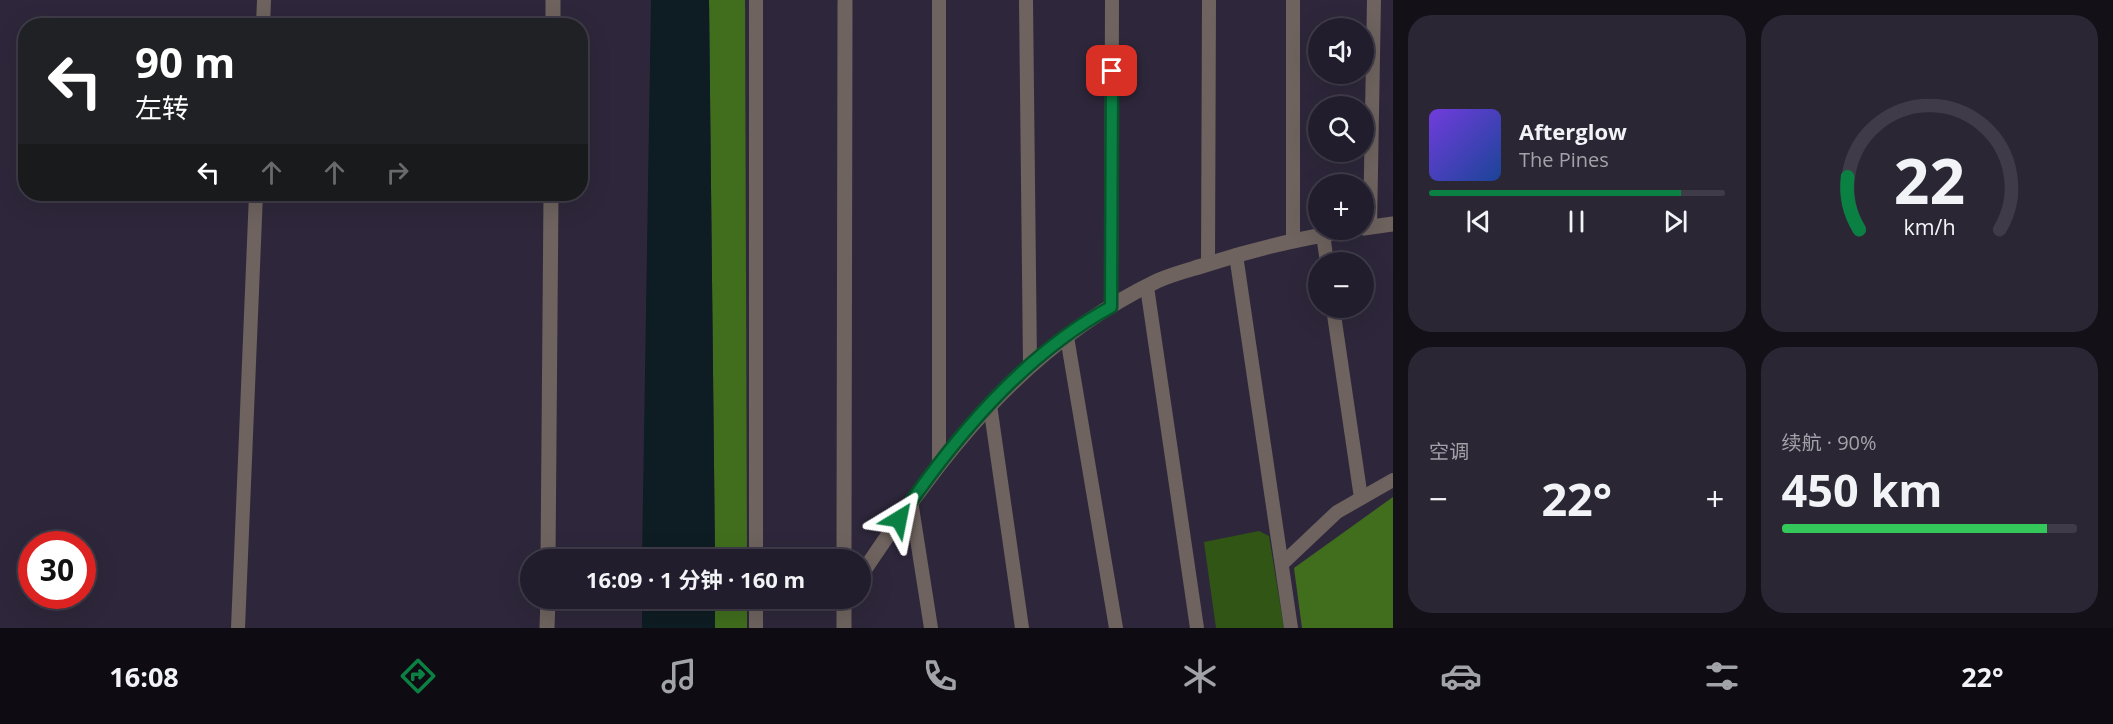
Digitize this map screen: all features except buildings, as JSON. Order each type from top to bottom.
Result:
[{"type":"street","points":[[553,0],[553,18]]},
{"type":"street","points":[[844,549],[845,2]]},
{"type":"street","points":[[548,549],[551,201]]},
{"type":"street","points":[[1374,227],[1393,224]]},
{"type":"street","points":[[871,560],[939,464],[990,405],[1030,364],[1111,307],[1158,280],[1236,255],[1308,238]]},
{"type":"street","points":[[547,628],[548,609]]},
{"type":"street","points":[[844,609],[844,628]]},
{"type":"lane","points":[[263,18],[264,0]]},
{"type":"lane","points":[[756,0],[756,549]]},
{"type":"lane","points":[[939,0],[939,464]]},
{"type":"lane","points":[[1026,0],[1030,364]]},
{"type":"lane","points":[[1111,307],[1112,0]]},
{"type":"lane","points":[[1208,264],[1209,0]]},
{"type":"lane","points":[[1293,0],[1293,241]]},
{"type":"lane","points":[[1366,174],[1374,0]]},
{"type":"lane","points":[[238,628],[256,201]]},
{"type":"lane","points":[[1236,255],[1291,628]]},
{"type":"lane","points":[[1147,287],[1197,628]]},
{"type":"lane","points":[[1334,318],[1361,498]]},
{"type":"lane","points":[[1067,337],[1116,628]]},
{"type":"lane","points":[[990,405],[1022,628]]},
{"type":"lane","points":[[1282,564],[1336,512],[1393,480]]},
{"type":"lane","points":[[911,501],[931,628]]},
{"type":"lane","points":[[756,609],[756,628]]},
{"type":"green space","points":[[709,0],[745,0],[747,549],[715,549]]},
{"type":"green space","points":[[1393,497],[1393,628],[1302,628],[1294,568]]},
{"type":"green space","points":[[1259,531],[1269,536],[1284,628],[1216,628],[1204,542]]},
{"type":"green space","points":[[715,609],[747,609],[747,628],[715,628]]},
{"type":"shaded area","points":[[651,0],[709,0],[715,549],[642,549]]},
{"type":"shaded area","points":[[642,609],[715,609],[715,628],[642,628]]},
{"type":"route","points":[[899,519],[969,426],[1030,364],[1096,315],[1111,307],[1112,71]]}]
